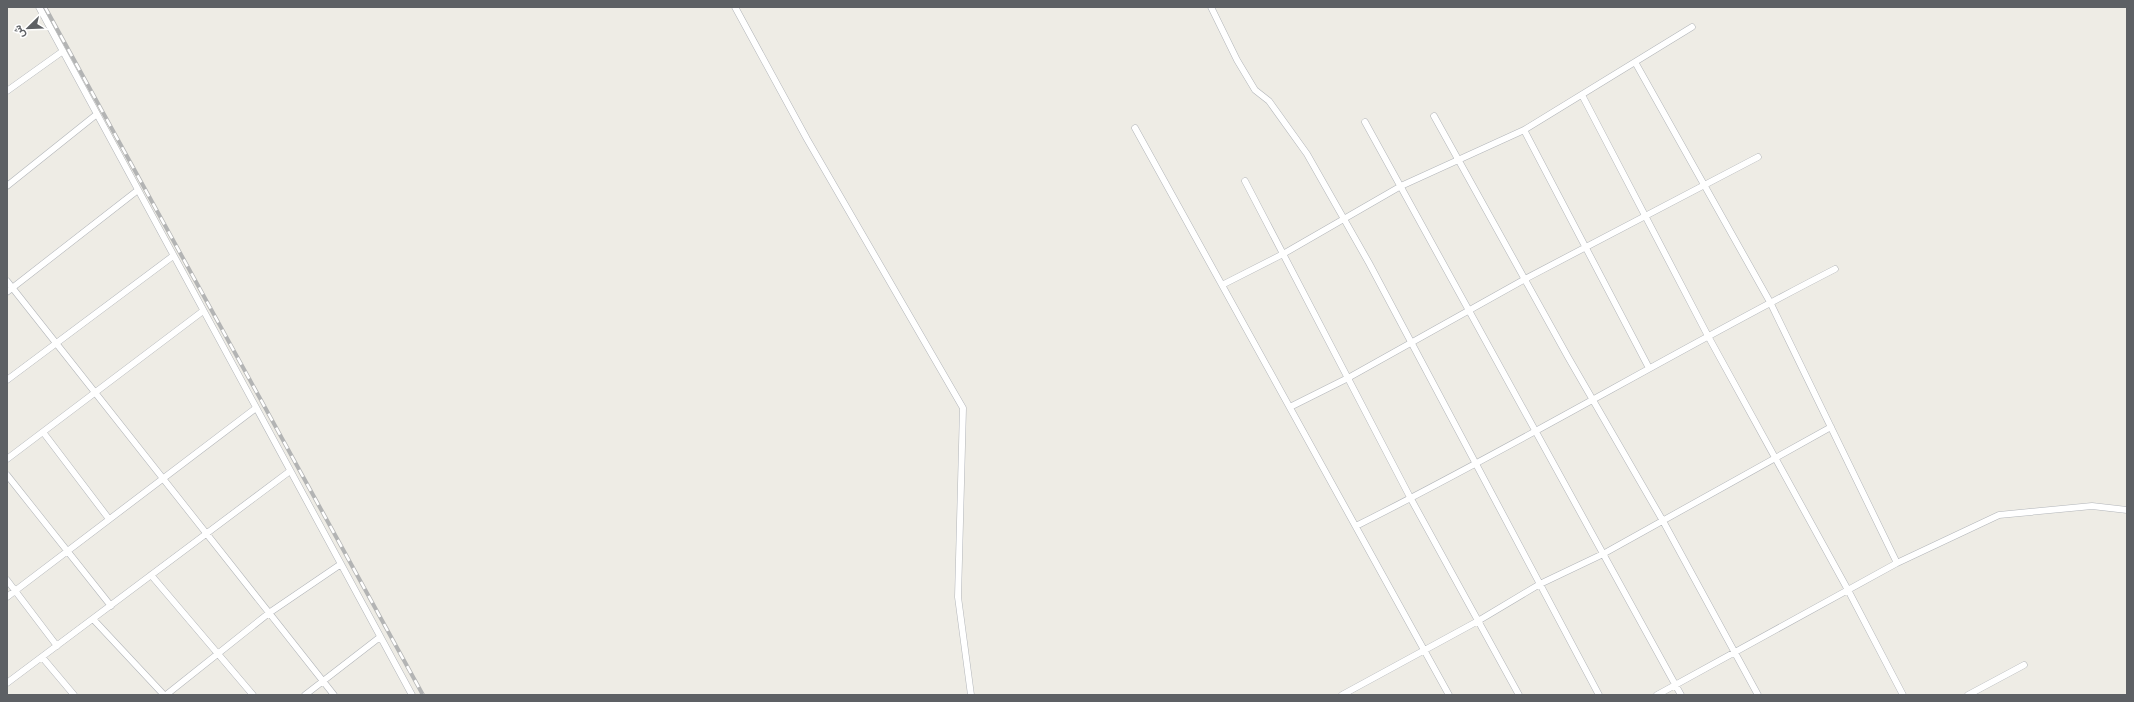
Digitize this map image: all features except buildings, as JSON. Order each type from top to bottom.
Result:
[{"type":"street","points":[[39,7],[412,695]]},
{"type":"street","points":[[735,7],[807,139],[963,408],[958,597],[971,695]]},
{"type":"street","points":[[1211,7],[1237,60],[1255,90],[1269,101],[1307,154],[1411,342],[1599,695]]},
{"type":"street","points":[[1222,285],[1283,254],[1401,186],[1524,130],[1692,27]]},
{"type":"street","points":[[7,91],[63,51]]},
{"type":"street","points":[[1635,62],[1770,302],[1897,563]]},
{"type":"street","points":[[1582,95],[1708,336],[1848,590],[1903,695]]},
{"type":"street","points":[[7,186],[97,114]]},
{"type":"street","points":[[1434,116],[1592,399],[1663,521],[1758,695]]},
{"type":"street","points":[[1365,122],[1681,695]]},
{"type":"street","points":[[1135,128],[1449,695]]},
{"type":"street","points":[[1524,130],[1649,368]]},
{"type":"street","points":[[1290,407],[1348,378],[1525,279],[1758,157]]},
{"type":"street","points":[[1245,181],[1411,499],[1519,695]]},
{"type":"street","points":[[7,292],[138,190]]},
{"type":"street","points":[[7,380],[173,256]]},
{"type":"street","points":[[1356,526],[1411,499],[1536,432],[1592,399],[1770,302],[1835,269]]},
{"type":"street","points":[[7,280],[55,344],[334,695]]},
{"type":"street","points":[[7,459],[203,311]]},
{"type":"street","points":[[7,597],[256,408]]},
{"type":"street","points":[[1342,695],[1478,621],[1540,584],[1603,554],[1831,428]]},
{"type":"street","points":[[42,432],[109,519]]},
{"type":"street","points":[[7,682],[290,471]]},
{"type":"street","points":[[7,476],[110,606]]},
{"type":"street","points":[[1657,695],[1897,563],[1999,515],[2092,506],[2127,510]]},
{"type":"street","points":[[93,619],[165,695],[269,614],[341,564]]},
{"type":"street","points":[[151,575],[253,695]]},
{"type":"street","points":[[7,580],[57,646]]},
{"type":"street","points":[[305,695],[380,637]]},
{"type":"street","points":[[42,657],[74,695]]},
{"type":"street","points":[[1968,695],[2024,665]]},
{"type":"railway","points":[[45,7],[423,695]]}]
